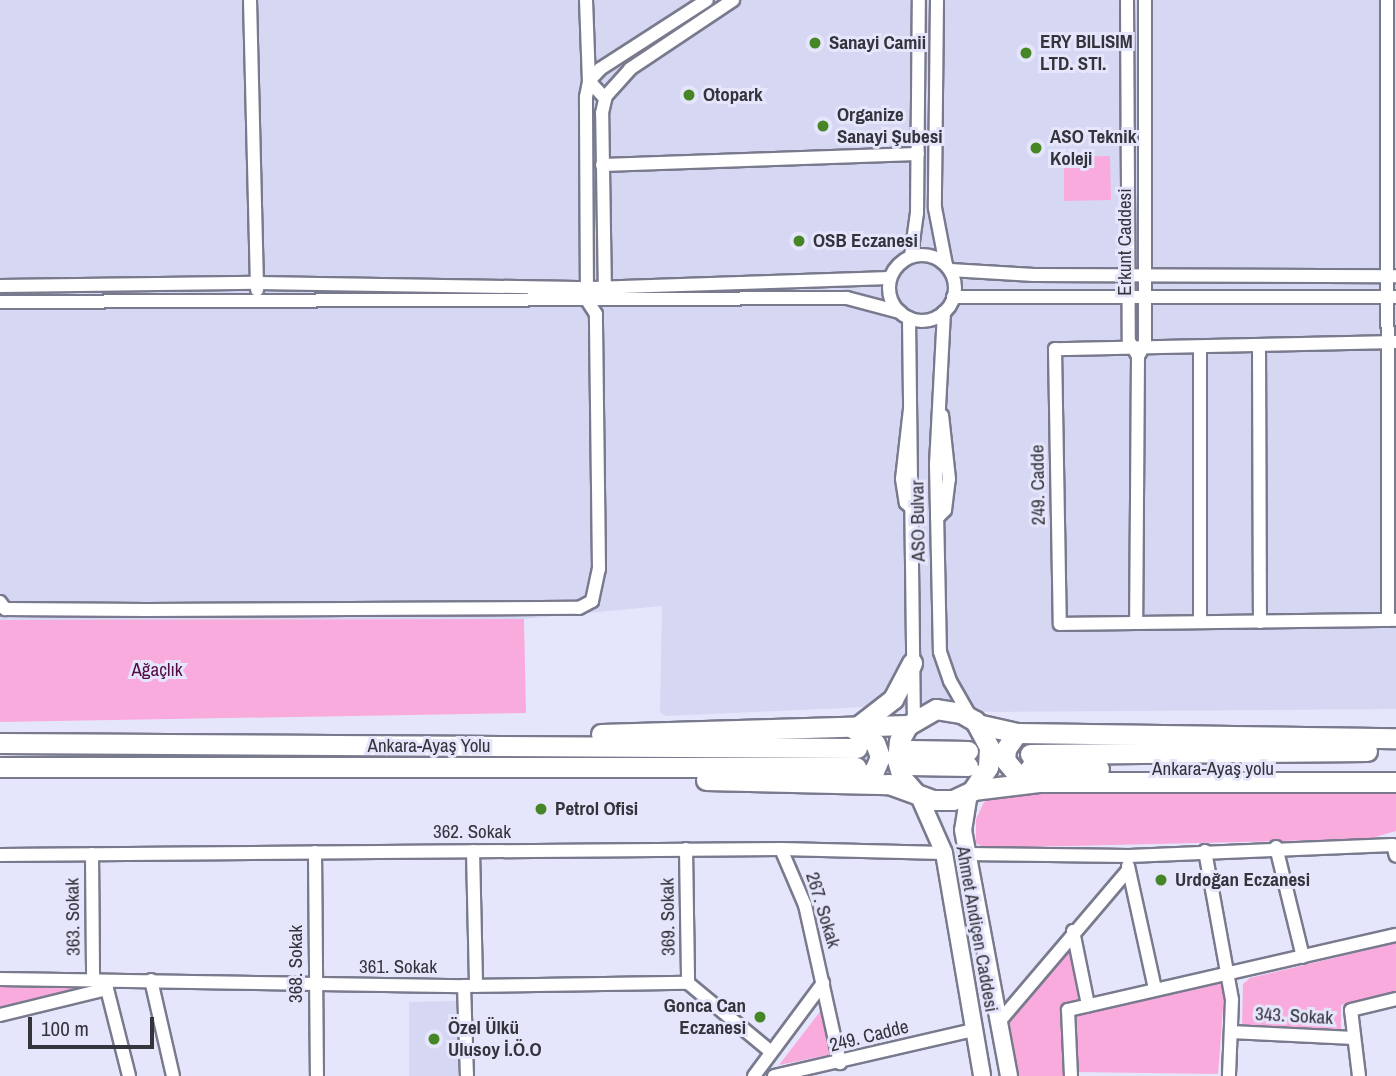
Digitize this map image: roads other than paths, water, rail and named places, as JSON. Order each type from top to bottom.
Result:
[{"type":"highway","points":[[853,727],[893,699],[912,663]]},
{"type":"highway","points":[[493,746],[534,736],[853,727],[911,722],[945,709],[976,723],[1017,733],[1396,738]]},
{"type":"highway","points":[[911,722],[899,741],[897,760],[902,778],[916,793]]},
{"type":"highway","points":[[971,791],[984,776],[989,757],[986,738],[976,723]]},
{"type":"highway","points":[[853,727],[875,743],[880,757],[874,771],[857,766]]},
{"type":"highway","points":[[1017,733],[1004,756],[1014,776],[1028,768]]},
{"type":"highway","name":"Ankara-Ayaş Yolu","points":[[0,743],[493,746],[857,766]]},
{"type":"highway","name":"Ankara-Ayaş yolu","points":[[1028,768],[1396,750]]},
{"type":"highway","points":[[909,757],[968,759]]},
{"type":"highway","points":[[857,766],[889,783],[943,802],[1028,768],[1396,782]]},
{"type":"highway","name":"Ankara-Ayaş Yolu","points":[[0,767],[857,766]]},
{"type":"highway","name":"Ankara-Ayaş yolu","points":[[1028,768],[1396,768]]},
{"type":"main road","name":"Ahmet Andiçen Caddesi","points":[[971,791],[963,820],[967,854],[1009,1076]]},
{"type":"main road","name":"Ahmet Andiçen Caddesi","points":[[916,793],[944,853],[982,1076]]},
{"type":"street","points":[[250,0],[257,299]]},
{"type":"street","points":[[0,602],[5,609],[579,608],[596,595],[599,569],[596,314],[587,294],[584,111],[589,81],[586,0]]},
{"type":"street","points":[[589,81],[612,60],[707,0]]},
{"type":"street","points":[[596,314],[605,294],[602,165],[605,98],[630,69],[733,0]]},
{"type":"street","points":[[911,256],[918,154],[919,0]]},
{"type":"street","points":[[0,302],[587,294],[847,298],[927,320],[944,312],[954,297],[935,208],[937,0]]},
{"type":"street","points":[[1127,0],[1129,299],[1137,351],[1136,622]]},
{"type":"street","name":"Erkunt Caddesi","points":[[1137,351],[1144,299],[1145,0]]},
{"type":"street","points":[[1387,0],[1392,276],[1392,620]]},
{"type":"street","points":[[589,81],[605,98]]},
{"type":"street","points":[[602,165],[918,154]]},
{"type":"street","points":[[904,315],[889,297],[890,278],[898,265],[911,256],[923,254],[948,268],[1129,276],[1392,276]]},
{"type":"street","points":[[605,294],[890,278]]},
{"type":"street","points":[[0,286],[257,283],[587,294]]},
{"type":"street","points":[[954,297],[1391,298]]},
{"type":"street","name":"ASO Bulvar","points":[[944,312],[938,409],[940,652],[950,681],[976,723]]},
{"type":"street","name":"ASO Bulvar","points":[[904,315],[913,407],[911,722]]},
{"type":"street","name":"249. Cadde","points":[[1391,342],[1137,351],[1055,349],[1059,624],[1392,620]]},
{"type":"street","points":[[1259,345],[1260,622]]},
{"type":"street","points":[[1200,347],[1200,622]]},
{"type":"street","points":[[967,854],[1129,856],[1276,847],[1395,848]]},
{"type":"street","points":[[1276,847],[1303,957]]},
{"type":"street","name":"362. Sokak","points":[[0,855],[686,849],[944,853]]},
{"type":"street","name":"369. Sokak","points":[[686,849],[688,983]]},
{"type":"street","name":"267. Sokak","points":[[781,849],[805,905],[840,1063]]},
{"type":"street","points":[[467,1076],[473,851]]},
{"type":"street","points":[[1205,851],[1229,975],[1229,1076]]},
{"type":"street","name":"368. Sokak","points":[[315,852],[317,1076]]},
{"type":"street","name":"363. Sokak","points":[[92,854],[102,983],[129,1076]]},
{"type":"street","points":[[1129,856],[1128,870],[1154,989]]},
{"type":"street","points":[[998,1023],[1073,931],[1128,870]]},
{"type":"street","points":[[1073,931],[1088,1005]]},
{"type":"street","points":[[1071,1076],[1068,1010],[1154,989],[1229,975],[1396,934]]},
{"type":"street","name":"361. Sokak","points":[[0,979],[102,983],[151,980],[470,986],[688,983]]},
{"type":"street","points":[[151,980],[173,1076]]},
{"type":"street","points":[[0,1015],[102,983]]},
{"type":"street","points":[[688,983],[771,1052]]},
{"type":"street","points":[[754,1076],[823,983]]},
{"type":"street","points":[[1359,1076],[1351,1010],[1396,999]]},
{"type":"street","name":"249. Cadde","points":[[774,1076],[840,1063],[973,1030]]},
{"type":"street","name":"343. Sokak","points":[[1231,1032],[1354,1038]]},
{"type":"tunnel","points":[[968,751],[1030,754]]},
{"type":"place","name":"Sanayi Camii","points":[[815,43]]},
{"type":"place","name":"ERY BILISIM LTD. STI.","points":[[1026,53]]},
{"type":"place","name":"Otopark","points":[[689,95]]},
{"type":"place","name":"Organize Sanayi Şubesi","points":[[823,126]]},
{"type":"place","name":"ASO Teknik Koleji","points":[[1036,148]]},
{"type":"place","name":"OSB Eczanesi","points":[[799,241]]},
{"type":"place","name":"Petrol Ofisi","points":[[541,809]]},
{"type":"place","name":"Urdoğan Eczanesi","points":[[1161,880]]},
{"type":"place","name":"Gonca Can Eczanesi","points":[[760,1017]]},
{"type":"place","name":"Özel Ülkü Ulusoy İ.Ö.O","points":[[434,1039]]},
{"type":"park label","name":"Ağaçlık","points":[[157,670]]}]
